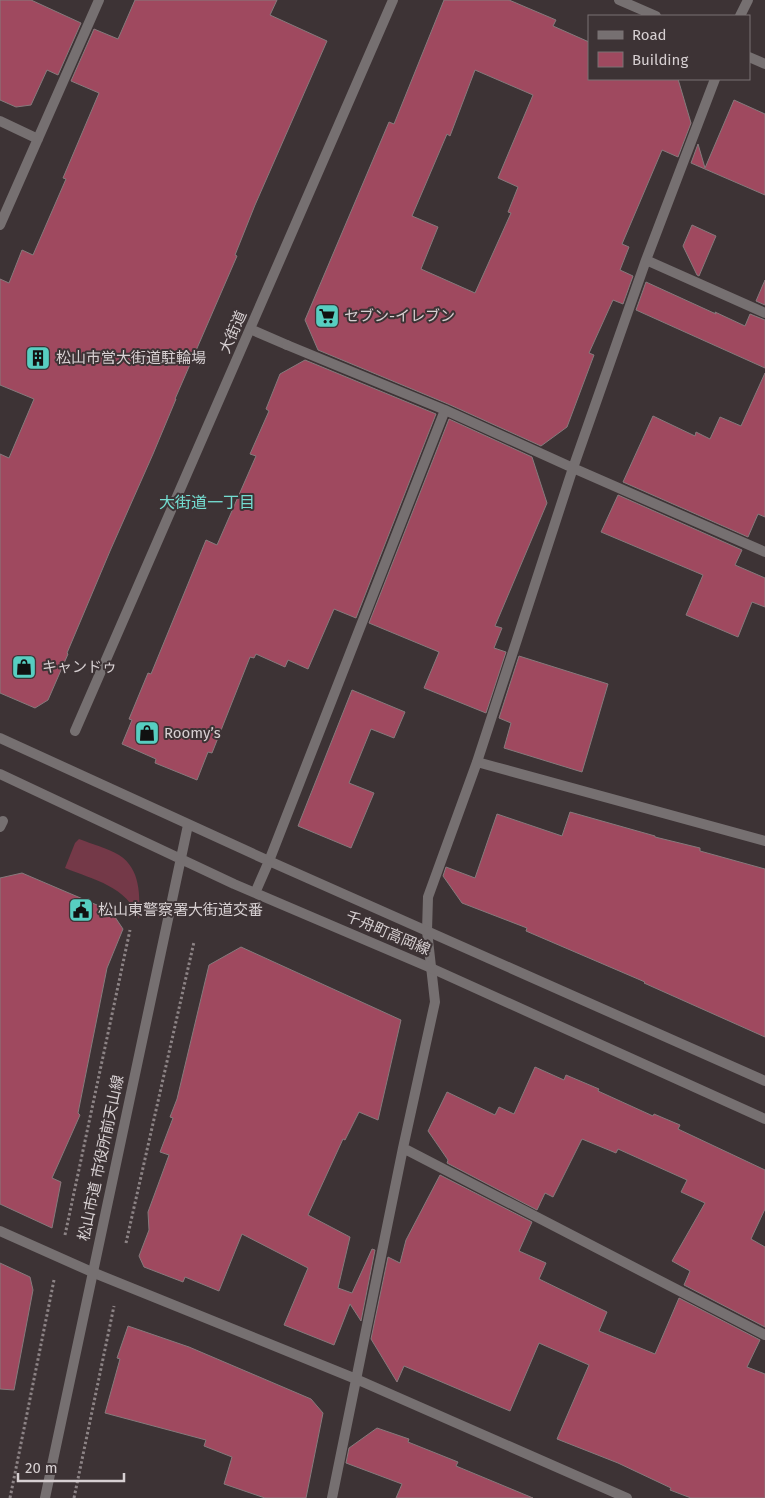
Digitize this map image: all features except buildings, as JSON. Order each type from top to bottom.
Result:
[{"type":"street","points":[[0,225],[99,0]]},
{"type":"street","name":"大街道","points":[[75,731],[393,0]]},
{"type":"street","points":[[619,0],[654,15]]},
{"type":"street","points":[[740,15],[748,0]]},
{"type":"street","points":[[750,57],[765,64]]},
{"type":"street","points":[[332,1498],[403,1148],[435,1002],[427,931],[428,897],[477,762],[573,468],[646,260],[715,80]]},
{"type":"street","points":[[0,121],[38,138]]},
{"type":"street","points":[[646,260],[765,313]]},
{"type":"street","points":[[250,329],[445,410],[765,552]]},
{"type":"street","points":[[255,893],[445,410]]},
{"type":"street","name":"千舟町高岡線","points":[[0,738],[188,825],[765,1081]]},
{"type":"street","points":[[477,762],[765,841]]},
{"type":"street","name":"千舟町高岡線","points":[[0,774],[255,893],[431,968],[765,1119]]},
{"type":"street","name":"松山市道 市役所前天山線","points":[[45,1498],[188,825]]},
{"type":"street","points":[[403,1148],[765,1335]]},
{"type":"street","points":[[0,1231],[118,1283],[356,1379],[627,1498]]},
{"type":"path","points":[[10,1498],[59,1257],[130,930]]},
{"type":"path","points":[[74,1498],[124,1251],[194,942]]},
{"type":"shaded area","points":[[79,839],[119,855],[132,868],[138,884],[139,919],[134,908],[118,892],[98,881],[65,868],[75,843]]},
{"type":"place","name":"セブン-イレブン","points":[[327,316]]},
{"type":"place","name":"松山市営大街道駐輪場","points":[[38,358]]},
{"type":"place","name":"キャンドゥ","points":[[24,667]]},
{"type":"place","name":"Roomy’s","points":[[147,733]]},
{"type":"place","name":"松山東警察署大街道交番","points":[[81,910]]},
{"type":"district","name":"大街道一丁目","points":[[207,502]]}]
